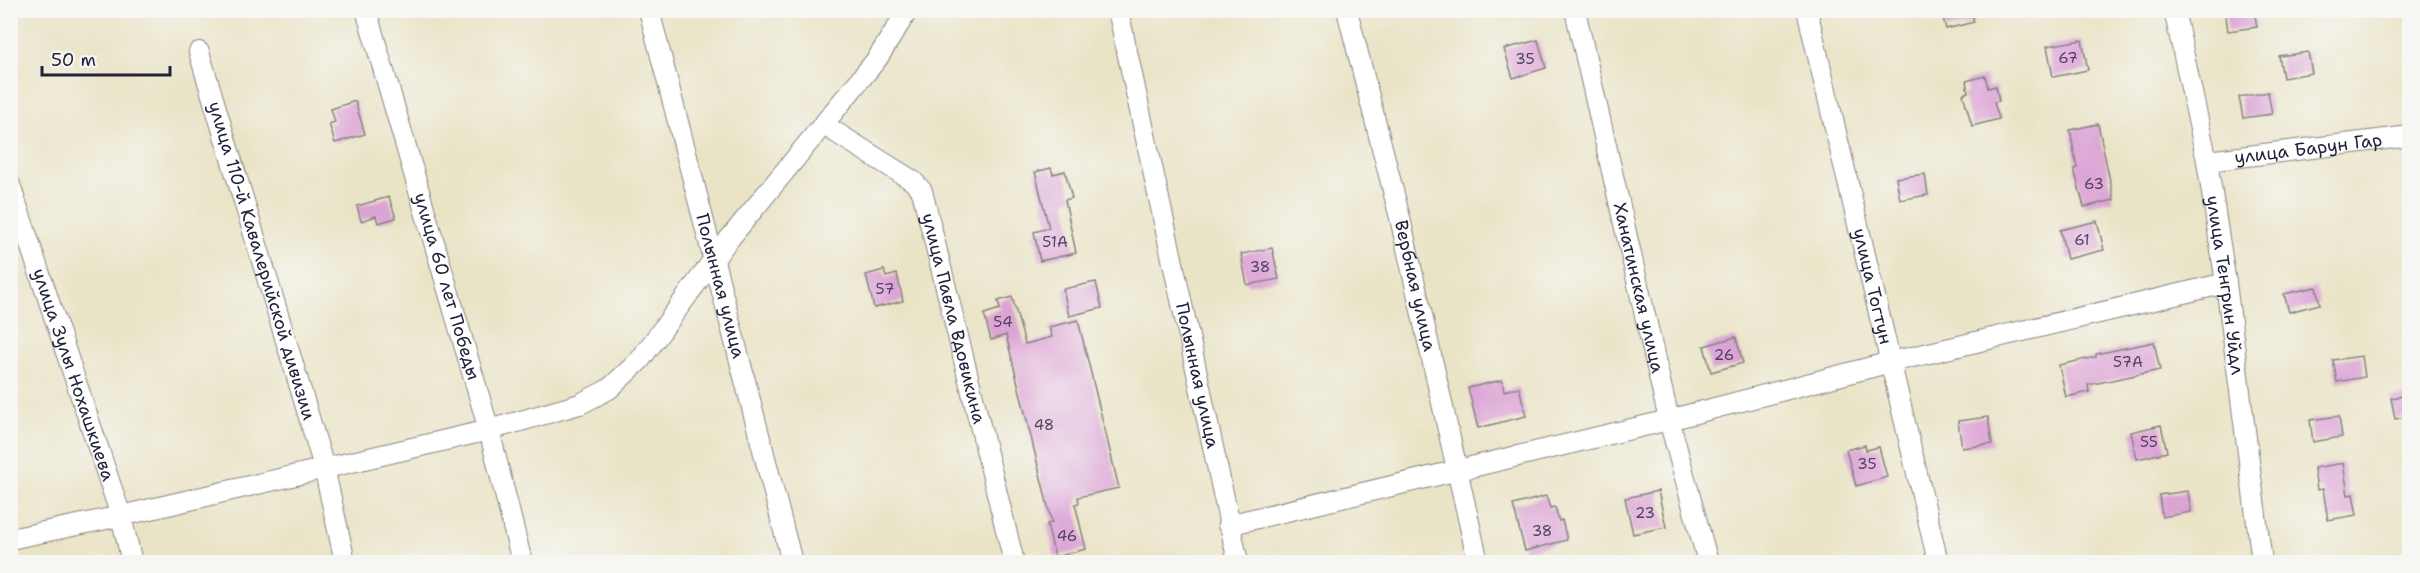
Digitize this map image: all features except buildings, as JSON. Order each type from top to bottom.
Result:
[{"type":"street","name":"улица 60 лет Победы","points":[[366,10],[489,430],[522,562]]},
{"type":"street","name":"Полынная улица","points":[[649,10],[792,562]]},
{"type":"street","points":[[10,539],[121,516],[489,430],[580,404],[609,389],[640,360],[714,260],[877,59],[908,10]]},
{"type":"street","name":"Полынная улица","points":[[1118,10],[1228,525],[1238,562]]},
{"type":"street","name":"Вербная улица","points":[[1347,10],[1400,218],[1478,562]]},
{"type":"street","name":"Ханатинская улица","points":[[1575,10],[1669,420],[1708,562]]},
{"type":"street","name":"улица Тогтун","points":[[1807,10],[1938,562]]},
{"type":"street","name":"улица Тенгрин Уйдл","points":[[2174,10],[2207,161],[2226,283],[2262,562]]},
{"type":"street","name":"улица 110-й Кавалерийской дивизии","points":[[199,52],[324,467]]},
{"type":"street","name":"улица Павла Вдовикина","points":[[824,125],[913,181],[922,191],[1014,562]]},
{"type":"street","name":"улица Барун Гар","points":[[2207,161],[2409,136]]},
{"type":"street","name":"улица Зулы Нохашкиева","points":[[10,185],[121,516],[132,562]]},
{"type":"street","points":[[1228,525],[1669,420],[1891,362],[2226,283]]},
{"type":"street","points":[[324,467],[345,562]]}]
